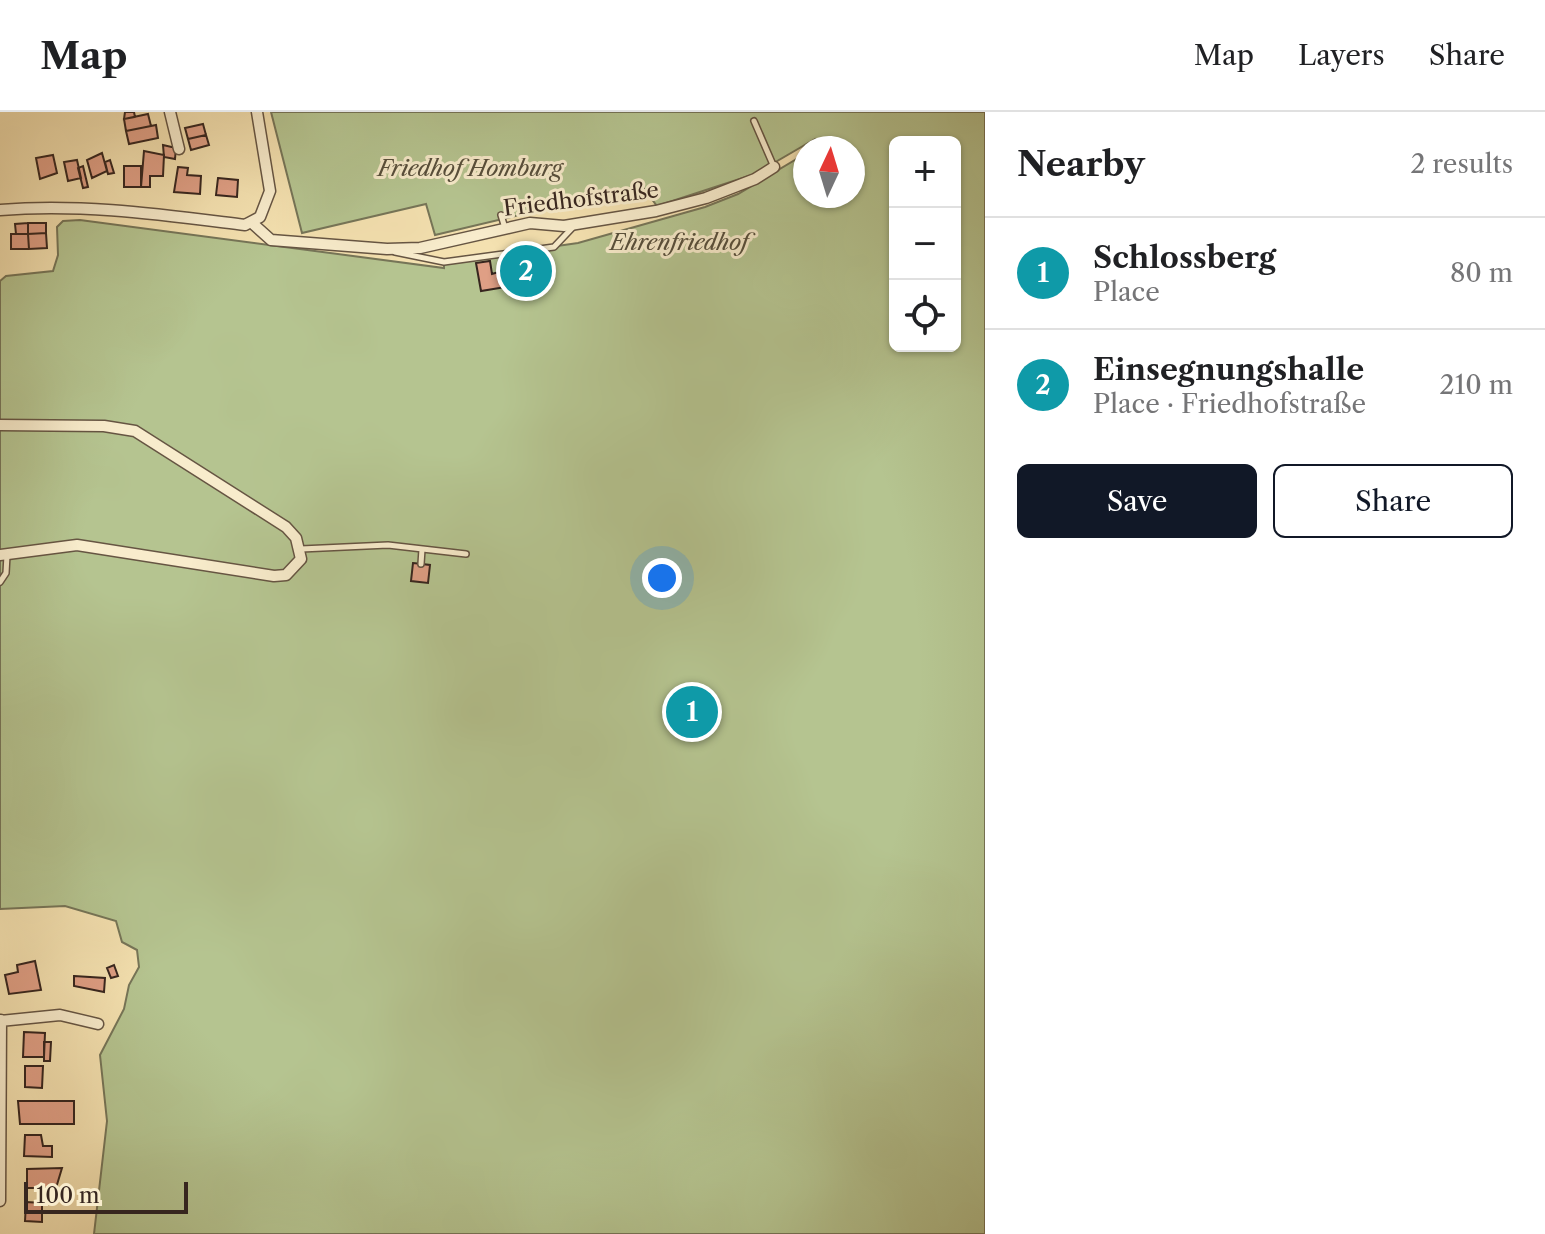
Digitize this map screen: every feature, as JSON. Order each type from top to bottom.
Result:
[{"type":"street","points":[[170,112],[179,149]]},
{"type":"street","points":[[251,222],[260,217],[270,191],[257,112]]},
{"type":"street","name":"Friedhofstraße","points":[[0,210],[95,210],[245,225],[251,222],[271,240],[387,249],[441,245],[542,222],[576,224],[656,211],[706,198],[755,179],[774,167]]},
{"type":"street","points":[[0,425],[104,426],[135,431],[286,527],[301,549],[301,559],[295,570],[274,576],[77,545],[4,554]]},
{"type":"street","points":[[0,1201],[0,1020],[60,1015],[98,1024]]},
{"type":"lane","points":[[754,121],[774,167]]},
{"type":"lane","points":[[501,215],[505,228]]},
{"type":"lane","points":[[387,249],[409,258],[444,262],[554,247],[576,224]]},
{"type":"lane","points":[[301,549],[388,545],[466,554]]},
{"type":"lane","points":[[421,564],[422,549]]},
{"type":"lane","points":[[0,582],[6,573],[4,554]]},
{"type":"green space","points":[[271,112],[985,112],[985,1234],[94,1234],[107,1121],[100,1055],[124,1009],[129,985],[139,967],[137,950],[122,942],[116,921],[65,906],[0,909],[0,281],[6,276],[53,271],[58,255],[57,227],[63,221],[80,220],[444,268],[444,262],[578,243],[705,207],[738,194],[793,161],[793,208],[865,208],[865,136],[793,136],[793,152],[755,174],[657,206],[642,186],[435,235],[426,204],[302,233]]},
{"type":"building","points":[[125,112],[134,112],[135,117],[124,119]]},
{"type":"building","points":[[148,114],[151,126],[126,131],[124,119]]},
{"type":"building","points":[[203,124],[206,135],[188,139],[185,128]]},
{"type":"building","points":[[156,125],[158,138],[129,144],[126,131]]},
{"type":"building","points":[[206,135],[209,145],[191,150],[188,139]]},
{"type":"building","points":[[163,145],[176,148],[175,159],[164,157]]},
{"type":"building","points":[[144,151],[164,155],[163,176],[150,176],[150,187],[141,187]]},
{"type":"building","points":[[102,153],[107,171],[92,178],[87,160]]},
{"type":"building","points":[[53,155],[57,173],[40,179],[36,158]]},
{"type":"building","points":[[77,160],[81,178],[68,181],[64,162]]},
{"type":"building","points":[[110,160],[114,173],[108,174],[105,162]]},
{"type":"building","points":[[83,166],[88,187],[83,188],[78,168]]},
{"type":"building","points":[[124,166],[141,166],[141,187],[124,187]]},
{"type":"building","points":[[178,167],[188,168],[187,175],[201,176],[200,194],[174,192]]},
{"type":"building","points":[[218,178],[238,180],[237,197],[216,195]]},
{"type":"building","points":[[28,223],[46,223],[46,233],[28,234]]},
{"type":"building","points":[[28,223],[28,234],[16,234],[15,224]]},
{"type":"building","points":[[46,233],[47,248],[29,249],[28,234]]},
{"type":"building","points":[[11,234],[28,234],[29,249],[11,249]]},
{"type":"building","points":[[543,253],[547,280],[481,291],[476,263],[490,261],[492,274],[522,265],[522,269],[534,267],[532,254]]},
{"type":"building","points":[[413,563],[430,565],[428,583],[411,581]]},
{"type":"building","points":[[35,961],[41,990],[9,994],[5,975],[18,972],[17,965]]},
{"type":"building","points":[[114,965],[118,976],[111,978],[107,968]]},
{"type":"building","points":[[74,976],[105,978],[104,992],[74,986]]},
{"type":"building","points":[[24,1032],[45,1033],[44,1057],[23,1057]]},
{"type":"building","points":[[44,1042],[51,1042],[50,1061],[44,1061]]},
{"type":"building","points":[[25,1066],[43,1066],[42,1088],[25,1087]]},
{"type":"building","points":[[18,1101],[74,1101],[74,1124],[20,1124]]},
{"type":"building","points":[[25,1135],[41,1135],[43,1146],[52,1146],[52,1157],[24,1156]]},
{"type":"building","points":[[62,1168],[56,1188],[27,1188],[27,1169]]},
{"type":"building","points":[[26,1202],[42,1203],[42,1222],[25,1221]]},
{"type":"place","name":"Einsegnungshalle","points":[[526,271]]},
{"type":"place","name":"Schlossberg","points":[[692,712]]},
{"type":"park label","name":"Friedhof Homburg","points":[[470,168]]},
{"type":"park label","name":"Ehrenfriedhof","points":[[679,242]]}]
